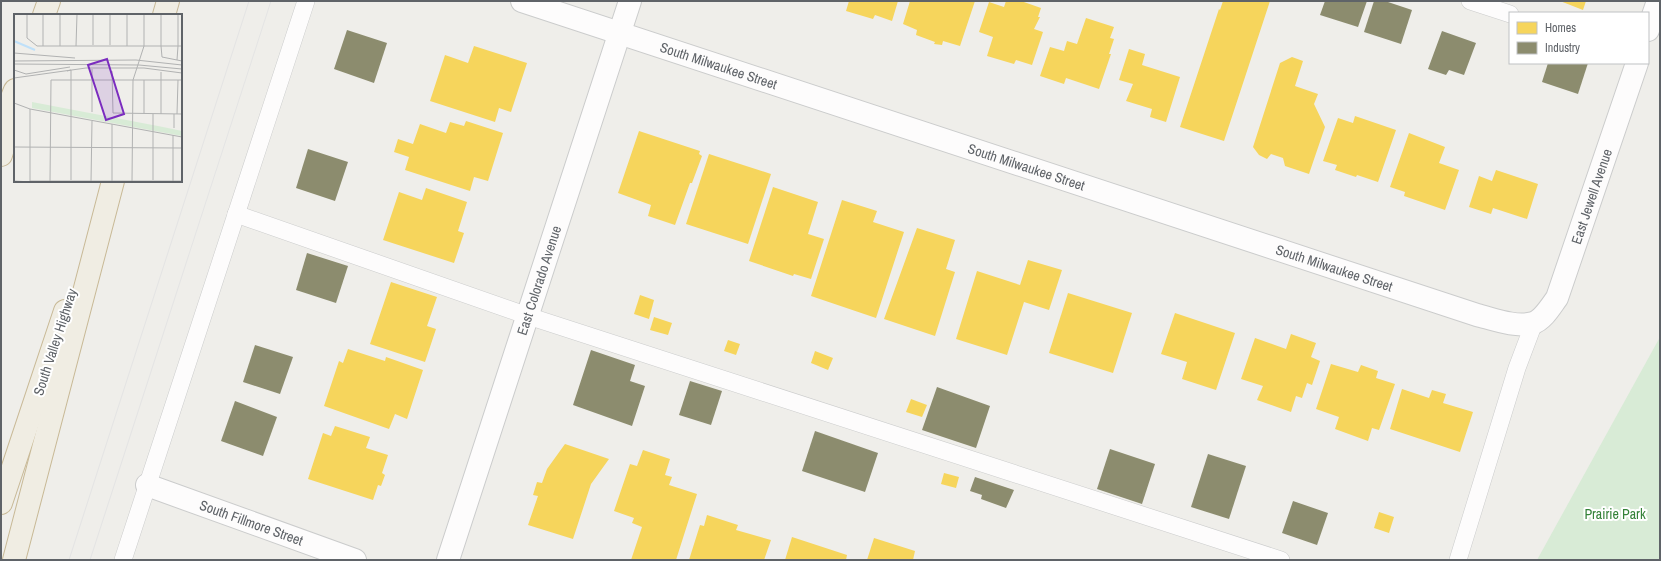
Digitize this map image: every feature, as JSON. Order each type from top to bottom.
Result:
[{"type":"highway","points":[[164,14],[168,1]]},
{"type":"highway","points":[[1,126],[14,93]]},
{"type":"highway","points":[[1,155],[14,112]]},
{"type":"highway","name":"South Valley Highway","points":[[1,503],[108,182]]},
{"type":"highway","points":[[14,560],[112,182]]},
{"type":"street","name":"South Milwaukee Street","points":[[522,1],[1477,315],[1510,322],[1534,323]]},
{"type":"street","name":"East Colorado Avenue","points":[[448,560],[630,1]]},
{"type":"street","points":[[1649,27],[1658,1]]},
{"type":"street","name":"East Jewell Avenue","points":[[1534,323],[1547,312],[1556,298],[1564,280],[1637,64]]},
{"type":"street","name":"South Fillmore Street","points":[[147,485],[355,560]]},
{"type":"lane","points":[[122,560],[306,1]]},
{"type":"lane","points":[[1470,1],[1509,14]]},
{"type":"lane","points":[[236,214],[528,316],[1281,560]]},
{"type":"lane","points":[[1458,560],[1517,368],[1534,323]]},
{"type":"green space","name":"Prairie Park","points":[[1660,337],[1660,560],[1537,560]]},
{"type":"building: Homes","points":[[849,1],[898,1],[892,21],[875,15],[873,19],[846,11]]},
{"type":"building: Homes","points":[[910,1],[975,1],[960,46],[943,41],[942,45],[934,44],[935,42],[916,35],[917,30],[903,24]]},
{"type":"building: Homes","points":[[1006,1],[1021,1],[1041,8],[1038,17],[1040,17],[1034,29],[1043,32],[1032,65],[1016,60],[1014,64],[987,56],[993,37],[979,32],[989,2],[1004,7]]},
{"type":"building: Homes","points":[[1223,1],[1270,1],[1224,141],[1180,127],[1219,9],[1220,10]]},
{"type":"building: Homes","points":[[1560,1],[1586,1],[1583,10]]},
{"type":"building: Homes","points":[[1086,18],[1114,27],[1110,38],[1114,39],[1109,54],[1111,54],[1099,89],[1066,78],[1064,84],[1040,76],[1050,47],[1064,51],[1067,41],[1077,44]]},
{"type":"building: Homes","points":[[474,46],[527,63],[511,112],[499,108],[495,122],[430,101],[445,55],[468,63]]},
{"type":"building: Homes","points":[[1129,49],[1145,54],[1142,65],[1180,77],[1166,122],[1150,117],[1152,109],[1126,101],[1133,84],[1119,80]]},
{"type":"building: Homes","points":[[1292,57],[1303,61],[1295,86],[1318,94],[1314,104],[1325,127],[1309,174],[1285,166],[1283,158],[1271,154],[1267,159],[1259,155],[1253,147],[1280,63]]},
{"type":"building: Homes","points":[[1355,116],[1396,130],[1378,182],[1335,170],[1337,165],[1323,161],[1338,118],[1353,123]]},
{"type":"building: Homes","points":[[466,121],[503,133],[488,181],[474,177],[470,191],[405,170],[409,157],[394,152],[398,139],[413,144],[420,124],[446,133],[450,122],[464,126]]},
{"type":"building: Homes","points":[[639,131],[700,151],[699,154],[702,156],[692,183],[690,183],[675,225],[648,216],[651,205],[618,193]]},
{"type":"building: Homes","points":[[1409,133],[1445,147],[1439,163],[1459,170],[1445,210],[1404,196],[1405,192],[1390,187]]},
{"type":"building: Homes","points":[[709,154],[771,174],[748,244],[686,224]]},
{"type":"building: Homes","points":[[1496,170],[1538,184],[1527,219],[1493,208],[1491,214],[1469,207],[1479,176],[1492,181]]},
{"type":"building: Homes","points":[[773,187],[818,202],[808,234],[824,239],[811,279],[794,274],[793,276],[749,261]]},
{"type":"building: Homes","points":[[426,188],[467,202],[458,231],[464,233],[454,263],[383,240],[399,192],[422,200]]},
{"type":"building: Homes","points":[[842,200],[877,211],[873,222],[904,232],[876,318],[811,296]]},
{"type":"building: Homes","points":[[917,228],[955,240],[946,269],[955,272],[935,336],[884,319]]},
{"type":"building: Homes","points":[[1028,260],[1062,270],[1049,310],[1024,302],[1007,355],[956,339],[977,271],[1020,285]]},
{"type":"building: Homes","points":[[391,282],[437,297],[427,326],[436,329],[425,362],[370,344]]},
{"type":"building: Homes","points":[[1068,293],[1132,313],[1113,373],[1049,353]]},
{"type":"building: Homes","points":[[640,295],[654,300],[649,319],[634,314]]},
{"type":"building: Homes","points":[[1175,313],[1235,333],[1216,390],[1182,379],[1187,362],[1161,354]]},
{"type":"building: Homes","points":[[654,317],[672,323],[668,335],[650,330]]},
{"type":"building: Homes","points":[[1291,334],[1316,343],[1311,357],[1320,361],[1312,385],[1307,383],[1302,398],[1296,396],[1291,412],[1257,400],[1263,386],[1241,379],[1255,338],[1286,349]]},
{"type":"building: Homes","points":[[728,340],[740,344],[736,355],[724,351]]},
{"type":"building: Homes","points":[[348,349],[385,361],[386,357],[423,370],[407,419],[395,414],[389,429],[324,406],[339,361],[343,363]]},
{"type":"building: Homes","points":[[815,351],[833,358],[828,370],[811,363]]},
{"type":"building: Homes","points":[[1331,364],[1358,372],[1361,365],[1378,371],[1376,378],[1395,384],[1379,430],[1372,428],[1368,441],[1335,429],[1339,417],[1316,409]]},
{"type":"building: Homes","points":[[1402,389],[1429,398],[1432,390],[1446,394],[1443,403],[1473,412],[1460,452],[1390,429]]},
{"type":"building: Homes","points":[[911,399],[927,405],[922,417],[906,412]]},
{"type":"building: Homes","points":[[335,426],[370,437],[366,448],[388,455],[382,473],[385,475],[381,486],[378,485],[373,500],[308,479],[323,433],[331,436]]},
{"type":"building: Homes","points":[[565,444],[609,459],[591,484],[573,539],[528,525],[538,496],[533,495],[537,482],[542,483],[547,469]]},
{"type":"building: Homes","points":[[643,450],[670,459],[665,475],[672,477],[669,485],[697,494],[676,560],[631,560],[642,527],[632,523],[634,518],[614,511],[630,464],[637,466]]},
{"type":"building: Homes","points":[[944,473],[959,477],[956,488],[941,484]]},
{"type":"building: Homes","points":[[1379,512],[1394,517],[1389,533],[1374,528]]},
{"type":"building: Homes","points":[[707,515],[738,525],[736,530],[771,540],[764,560],[689,560],[700,525],[704,526]]},
{"type":"building: Homes","points":[[792,537],[847,555],[846,560],[785,560]]},
{"type":"building: Homes","points":[[874,538],[915,551],[913,560],[867,560]]},
{"type":"building: Industry","points":[[1325,1],[1367,1],[1358,27],[1320,15]]},
{"type":"building: Industry","points":[[1374,1],[1385,1],[1412,10],[1401,44],[1364,32]]},
{"type":"building: Industry","points":[[347,30],[387,43],[374,83],[334,69]]},
{"type":"building: Industry","points":[[1442,31],[1476,43],[1464,75],[1449,70],[1446,75],[1428,69]]},
{"type":"building: Industry","points":[[1548,64],[1588,64],[1578,94],[1542,82]]},
{"type":"building: Industry","points":[[308,149],[348,162],[335,201],[296,188]]},
{"type":"building: Industry","points":[[307,253],[348,266],[336,303],[296,290]]},
{"type":"building: Industry","points":[[255,345],[293,357],[280,394],[243,382]]},
{"type":"building: Industry","points":[[591,350],[635,365],[630,381],[645,386],[632,426],[573,405]]},
{"type":"building: Industry","points":[[690,381],[722,391],[711,425],[679,415]]},
{"type":"building: Industry","points":[[937,387],[990,406],[976,448],[922,430]]},
{"type":"building: Industry","points":[[235,401],[277,417],[263,456],[221,441]]},
{"type":"building: Industry","points":[[815,431],[878,453],[865,492],[802,471]]},
{"type":"building: Industry","points":[[1110,449],[1155,464],[1142,504],[1097,489]]},
{"type":"building: Industry","points":[[1208,454],[1246,466],[1229,519],[1191,507]]},
{"type":"building: Industry","points":[[975,477],[1014,490],[1006,508],[981,499],[982,495],[970,491]]},
{"type":"building: Industry","points":[[1293,501],[1328,513],[1317,545],[1282,533]]},
{"type":"tram line","points":[[69,560],[249,1]]},
{"type":"tram line","points":[[90,560],[271,1]]}]
